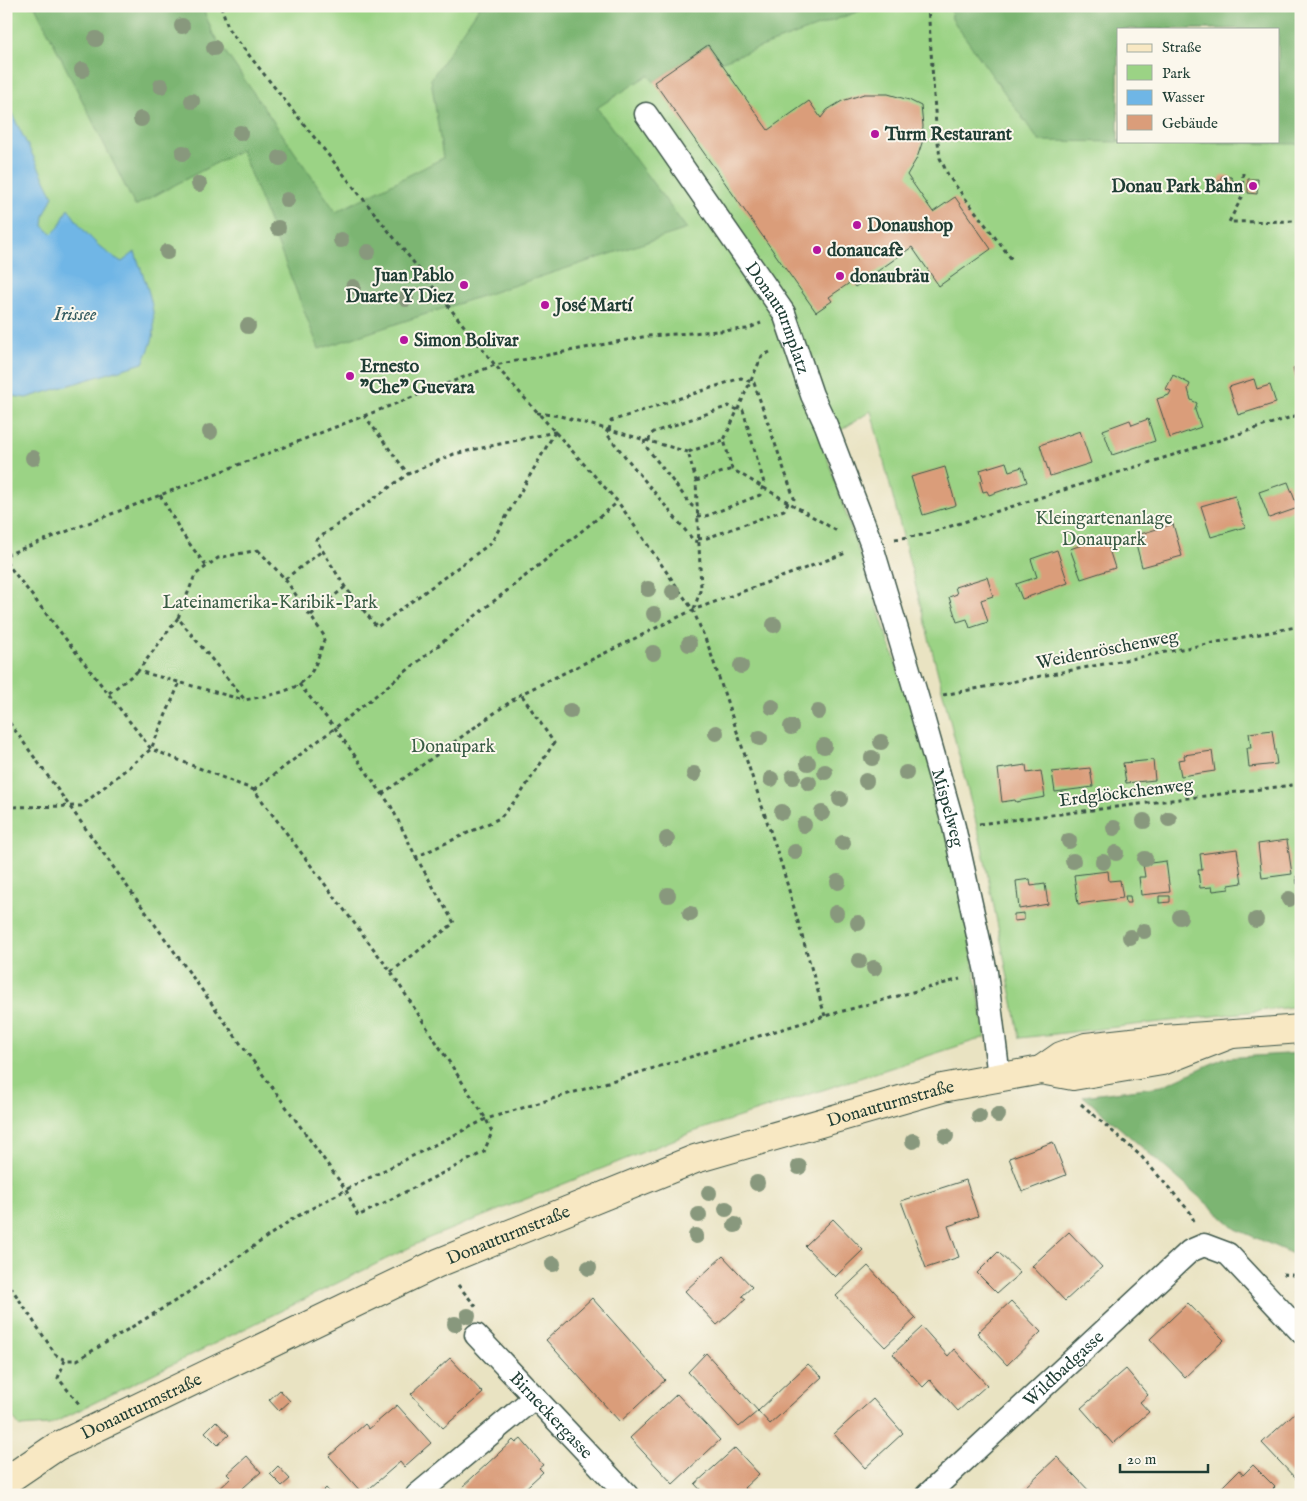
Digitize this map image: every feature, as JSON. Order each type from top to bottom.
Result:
[{"type":"main road","name":"Donauturmstraße","points":[[6,1481],[56,1447],[438,1263],[695,1159],[942,1088],[1041,1070],[1061,1056],[1086,1047],[1150,1040],[1301,1029]]},
{"type":"street","name":"Donauturmplatz","points":[[646,114],[784,313],[812,395],[826,425],[871,543]]},
{"type":"street","name":"Mispelweg","points":[[871,543],[954,827],[986,972],[999,1077]]},
{"type":"street","points":[[1204,1245],[1228,1254],[1301,1332]]},
{"type":"street","name":"Wildbadgasse","points":[[927,1495],[1190,1251],[1204,1245]]},
{"type":"street","name":"Birneckergasse","points":[[476,1335],[627,1495]]},
{"type":"street","points":[[417,1495],[535,1397]]},
{"type":"path","points":[[221,6],[229,30],[495,365],[618,502],[694,610],[709,648],[782,866],[825,1016]]},
{"type":"path","points":[[928,6],[940,158],[952,183],[1013,261]]},
{"type":"path","points":[[1243,173],[1242,197],[1229,222],[1301,221]]},
{"type":"path","points":[[6,555],[495,365],[648,336],[747,329],[784,313]]},
{"type":"path","points":[[762,356],[724,440],[732,468],[839,532],[871,543]]},
{"type":"path","points":[[788,502],[784,510],[694,541],[606,433],[611,422],[741,378],[754,383],[794,498],[793,505]]},
{"type":"path","points":[[697,507],[692,506],[644,444],[654,432],[730,406],[742,410],[764,482],[760,495],[706,516],[697,516]]},
{"type":"path","points":[[538,413],[560,416],[688,452],[724,440]]},
{"type":"path","points":[[382,794],[521,694],[694,610],[871,543],[923,534],[1301,414]]},
{"type":"path","points":[[364,415],[408,474]]},
{"type":"path","points":[[555,432],[491,543],[377,627],[345,587],[316,540],[408,474],[454,454],[555,432]]},
{"type":"path","points":[[688,452],[696,482],[701,588],[694,610]]},
{"type":"path","points":[[696,482],[732,468]]},
{"type":"path","points":[[160,495],[183,535],[206,566]]},
{"type":"path","points":[[254,790],[335,728],[618,502]]},
{"type":"path","points":[[110,693],[138,671],[178,618],[195,575],[218,558],[258,550],[285,578],[325,637],[312,671],[299,684],[283,692],[245,700],[138,671]]},
{"type":"path","points":[[285,578],[322,551]]},
{"type":"path","points":[[6,562],[110,693],[151,749],[254,790],[391,972],[486,1119],[492,1132],[484,1152],[358,1216],[346,1190],[6,718]]},
{"type":"path","points":[[311,615],[345,587]]},
{"type":"path","points":[[178,618],[245,700]]},
{"type":"path","name":"Weidenröschenweg","points":[[918,700],[1301,626]]},
{"type":"path","points":[[6,807],[80,806],[151,749],[180,682]]},
{"type":"path","points":[[299,684],[335,728],[391,806],[416,857],[454,923],[391,972]]},
{"type":"path","points":[[416,857],[500,818],[520,795],[554,743],[521,694]]},
{"type":"path","name":"Erdglöckchenweg","points":[[954,827],[1301,784]]},
{"type":"path","points":[[6,1280],[56,1355],[65,1360],[76,1360],[172,1302],[294,1218],[486,1119],[825,1016],[986,972]]},
{"type":"path","points":[[1075,1099],[1141,1156],[1190,1212],[1204,1245]]},
{"type":"path","points":[[453,1280],[482,1314],[476,1335]]},
{"type":"path","points":[[65,1360],[58,1378],[97,1428]]},
{"type":"green space","name":"Donaupark","points":[[6,6],[1301,6],[1301,1006],[1020,1038],[982,846],[871,411],[822,442],[948,818],[986,1037],[693,1132],[429,1238],[49,1425],[20,1427],[6,1409]]},
{"type":"green space","points":[[35,6],[202,6],[213,34],[336,212],[443,158],[431,79],[480,6],[873,6],[720,62],[708,45],[654,82],[648,75],[597,108],[687,229],[319,349],[241,150],[135,206]]},
{"type":"green space","points":[[951,6],[1301,6],[1301,144],[1126,142],[1280,142],[1280,28],[1117,28],[1117,142],[1039,141],[952,19]]},
{"type":"green space","points":[[1301,1053],[1301,1262],[1295,1255],[1236,1229],[1083,1096],[1162,1086],[1224,1058]]},
{"type":"water","name":"Irissee","points":[[6,69],[10,110],[53,196],[44,216],[43,226],[52,234],[59,227],[68,208],[91,238],[113,257],[122,262],[135,252],[148,288],[154,316],[151,345],[143,363],[26,398],[6,395]]},
{"type":"building","points":[[708,45],[768,130],[809,101],[821,118],[827,110],[842,101],[864,94],[888,94],[909,100],[921,106],[922,143],[917,158],[907,175],[933,212],[955,197],[991,249],[939,286],[912,247],[855,287],[851,282],[829,297],[832,301],[816,312],[654,82]]},
{"type":"building","points":[[1222,176],[1231,177],[1236,185],[1231,193],[1221,193],[1217,184]]},
{"type":"building","name":"Donau Park Bahn","points":[[1248,179],[1258,179],[1257,194],[1248,193]]},
{"type":"building","points":[[1301,366],[1301,393],[1299,394],[1293,368]]},
{"type":"building","points":[[1173,375],[1190,384],[1188,389],[1191,400],[1197,403],[1195,410],[1201,427],[1170,438],[1157,399],[1169,395],[1171,391],[1166,389]]},
{"type":"building","points":[[1254,379],[1257,389],[1270,385],[1276,403],[1238,415],[1229,387]]},
{"type":"building","points":[[1148,419],[1155,441],[1112,455],[1103,430],[1130,420],[1132,425]]},
{"type":"building","points":[[1080,431],[1091,463],[1050,476],[1040,445]]},
{"type":"building","points":[[1006,462],[1009,471],[1022,467],[1027,482],[989,495],[987,491],[983,492],[980,482],[983,481],[980,470]]},
{"type":"building","points":[[945,467],[956,505],[923,515],[911,477]]},
{"type":"building","points":[[1288,482],[1298,508],[1269,518],[1259,492]]},
{"type":"building","points":[[1235,496],[1245,527],[1211,537],[1201,506]]},
{"type":"building","points":[[1173,524],[1182,556],[1142,567],[1134,536]]},
{"type":"building","points":[[1105,537],[1115,568],[1081,579],[1070,549]]},
{"type":"building","points":[[1057,550],[1068,583],[1022,599],[1016,584],[1037,577],[1031,559]]},
{"type":"building","points":[[987,577],[993,596],[981,600],[988,622],[970,628],[967,619],[957,622],[949,597],[957,594],[955,587]]},
{"type":"building","points":[[1272,730],[1277,764],[1249,767],[1247,748],[1251,748],[1249,733]]},
{"type":"building","points":[[1212,751],[1215,771],[1181,776],[1178,760],[1185,759],[1184,755]]},
{"type":"building","points":[[1153,760],[1155,780],[1126,783],[1123,763]]},
{"type":"building","points":[[1026,765],[1027,773],[1041,771],[1045,797],[1016,802],[1015,800],[1002,802],[998,769]]},
{"type":"building","points":[[1090,768],[1093,787],[1055,792],[1052,772]]},
{"type":"building","points":[[1287,840],[1292,874],[1262,878],[1258,844]]},
{"type":"building","points":[[1237,849],[1242,883],[1229,885],[1229,889],[1213,891],[1212,887],[1200,888],[1198,870],[1202,870],[1200,854]]},
{"type":"building","points":[[1166,861],[1170,892],[1141,895],[1139,877],[1145,877],[1143,864]]},
{"type":"building","points":[[1108,871],[1109,881],[1120,880],[1123,898],[1078,904],[1074,875]]},
{"type":"building","points":[[1296,876],[1301,876],[1301,884],[1297,884]]},
{"type":"building","points":[[1030,879],[1031,886],[1045,884],[1048,904],[1019,909],[1016,881]]},
{"type":"building","points":[[1125,896],[1130,896],[1131,903],[1126,903]]},
{"type":"building","points":[[1159,896],[1170,896],[1170,902],[1159,903]]},
{"type":"building","points":[[1024,913],[1024,920],[1014,921],[1014,914]]},
{"type":"building","points":[[1053,1142],[1066,1175],[1022,1192],[1009,1158]]},
{"type":"building","points":[[966,1180],[978,1216],[948,1226],[959,1257],[926,1268],[901,1201]]},
{"type":"building","points":[[833,1219],[863,1250],[835,1277],[805,1246]]},
{"type":"building","points":[[1069,1232],[1102,1267],[1065,1301],[1032,1266]]},
{"type":"building","points":[[998,1252],[1020,1273],[997,1293],[977,1273]]},
{"type":"building","points":[[723,1256],[752,1287],[742,1296],[746,1299],[717,1325],[685,1291]]},
{"type":"building","points":[[868,1266],[916,1318],[885,1347],[836,1296]]},
{"type":"building","points":[[592,1298],[665,1380],[620,1422],[546,1340]]},
{"type":"building","points":[[1011,1301],[1041,1332],[1007,1365],[977,1333]]},
{"type":"building","points":[[1188,1303],[1224,1340],[1185,1377],[1150,1339]]},
{"type":"building","points":[[922,1327],[948,1356],[954,1349],[987,1385],[958,1411],[930,1380],[923,1387],[893,1354]]},
{"type":"building","points":[[706,1353],[758,1411],[739,1427],[688,1372]]},
{"type":"building","points":[[450,1358],[483,1393],[443,1428],[411,1394]]},
{"type":"building","points":[[808,1364],[822,1377],[770,1424],[758,1411]]},
{"type":"building","points":[[1126,1369],[1148,1395],[1140,1402],[1149,1412],[1113,1444],[1081,1408]]},
{"type":"building","points":[[280,1390],[290,1401],[279,1411],[269,1400]]},
{"type":"building","points":[[677,1394],[720,1440],[673,1484],[630,1438]]},
{"type":"building","points":[[873,1399],[903,1433],[865,1468],[834,1434]]},
{"type":"building","points":[[397,1405],[431,1443],[404,1467],[400,1462],[363,1494],[329,1456],[365,1424],[369,1429]]},
{"type":"building","points":[[1301,1407],[1301,1476],[1297,1480],[1262,1443]]},
{"type":"building","points":[[216,1421],[229,1435],[218,1445],[205,1432]]},
{"type":"building","points":[[521,1439],[543,1465],[539,1468],[543,1472],[518,1495],[469,1495],[462,1487],[513,1440],[516,1443]]},
{"type":"building","points":[[735,1448],[759,1474],[744,1488],[750,1495],[705,1495],[695,1484]]},
{"type":"building","points":[[247,1456],[261,1472],[235,1495],[213,1495],[231,1478],[227,1474]]},
{"type":"building","points":[[1057,1457],[1093,1495],[1029,1495],[1023,1489]]},
{"type":"building","points":[[1253,1465],[1275,1487],[1267,1495],[1214,1495],[1239,1470],[1243,1475]]},
{"type":"building","points":[[278,1466],[290,1479],[282,1486],[270,1474]]},
{"type":"building","points":[[326,1488],[332,1495],[319,1495]]},
{"type":"place","name":"Turm Restaurant","points":[[875,134]]},
{"type":"place","name":"Donau Park Bahn","points":[[1253,186]]},
{"type":"place","name":"Donaushop","points":[[857,225]]},
{"type":"place","name":"donaucafè","points":[[817,250]]},
{"type":"place","name":"donaubräu","points":[[840,276]]},
{"type":"place","name":"Juan Pablo Duarte Y Diez","points":[[464,285]]},
{"type":"place","name":"José Martí","points":[[545,305]]},
{"type":"place","name":"Simon Bolivar","points":[[404,340]]},
{"type":"place","name":"Ernesto \"Che\" Guevara","points":[[350,376]]},
{"type":"park label","name":"Kleingartenanlage Donaupark","points":[[1104,528]]},
{"type":"park label","name":"Lateinamerika-Karibik-Park","points":[[270,602]]}]
